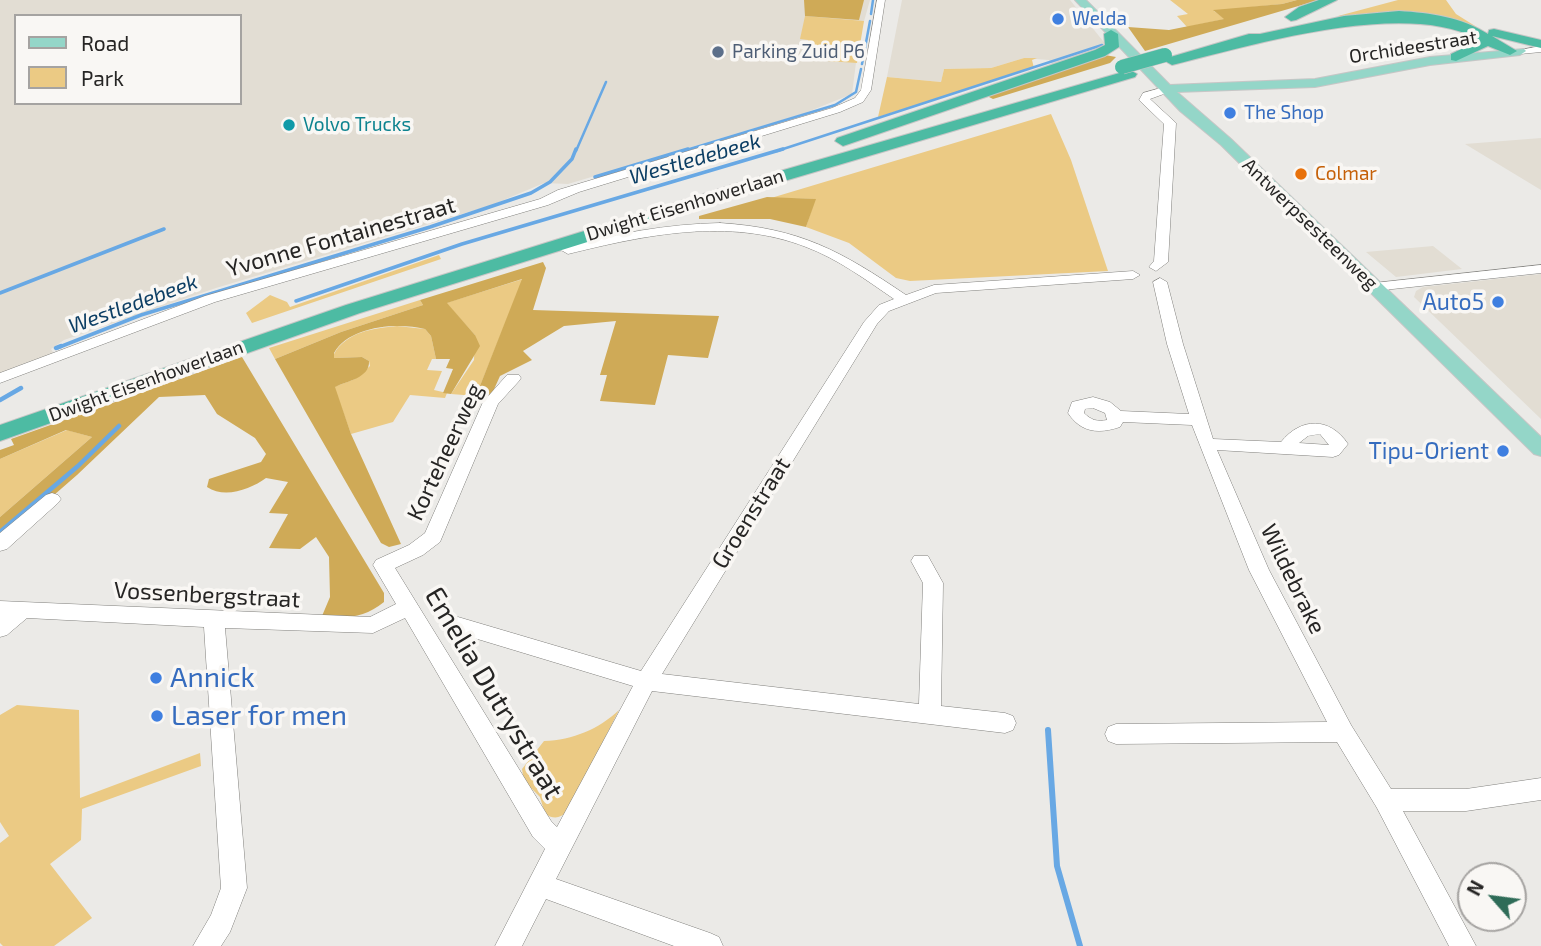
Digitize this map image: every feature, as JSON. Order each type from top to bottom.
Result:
[{"type":"highway","name":"Dwight Eisenhowerlaan","points":[[1168,58],[1291,17],[1303,10],[1335,2]]},
{"type":"highway","name":"Dwight Eisenhowerlaan","points":[[0,417],[299,314],[717,185],[1366,4]]},
{"type":"highway","points":[[1458,11],[1486,34],[1515,51]]},
{"type":"highway","points":[[1233,43],[1343,19],[1395,14],[1422,15],[1455,22],[1478,32],[1541,47]]},
{"type":"highway","points":[[717,185],[1100,53],[1112,47],[1111,34]]},
{"type":"highway","points":[[1456,57],[1483,44],[1486,34]]},
{"type":"highway","name":"Dwight Eisenhowerlaan","points":[[0,433],[366,305],[1119,71]]},
{"type":"main road","name":"Antwerpsesteenweg","points":[[1080,0],[1111,34],[1177,92]]},
{"type":"main road","name":"Antwerpsesteenweg","points":[[1090,0],[1210,131],[1226,142],[1541,433]]},
{"type":"main road","name":"Orchideestraat","points":[[1177,92],[1292,85],[1456,57],[1515,51]]},
{"type":"main road","name":"Antwerpsesteenweg","points":[[1380,286],[1541,449]]},
{"type":"street","name":"Yvonne Fontainestraat","points":[[0,378],[210,299],[544,202],[573,190],[836,110],[859,100],[866,90],[881,0]]},
{"type":"street","name":"Orchideestraat","points":[[1515,51],[1541,47]]},
{"type":"street","points":[[1158,274],[1170,123],[1150,106],[1152,99],[1177,92]]},
{"type":"street","points":[[568,250],[614,238],[674,229],[721,227],[761,230],[811,244],[843,260],[903,299]]},
{"type":"street","points":[[1380,286],[1541,269]]},
{"type":"street","name":"Groenstraat","points":[[508,946],[646,681],[871,322],[884,308],[934,289],[1133,275],[1144,282],[1158,274]]},
{"type":"street","name":"Wildebrake","points":[[1158,274],[1206,444],[1259,570],[1343,732],[1385,800],[1463,946]]},
{"type":"street","name":"Korteheerweg","points":[[383,565],[416,550],[433,537],[491,401],[513,378]]},
{"type":"street","points":[[1116,416],[1198,420]]},
{"type":"street","points":[[1206,444],[1286,448]]},
{"type":"street","points":[[0,544],[52,499]]},
{"type":"street","points":[[921,561],[933,583],[930,713]]},
{"type":"street","name":"Emelia Dutrystraat","points":[[383,565],[542,829],[560,847]]},
{"type":"street","name":"Vossenbergstraat","points":[[0,609],[214,621],[373,625],[407,608]]},
{"type":"street","points":[[0,629],[21,612]]},
{"type":"street","points":[[206,946],[221,923],[234,888],[214,621]]},
{"type":"street","name":"Emelia Dutrystraat","points":[[458,625],[646,681],[1005,723]]},
{"type":"street","points":[[1116,734],[1343,732]]},
{"type":"street","points":[[1385,800],[1466,800],[1541,789]]},
{"type":"street","points":[[540,885],[710,946]]},
{"type":"shaded area","name":"Volvo Trucks","points":[[0,0],[870,0],[859,39],[852,94],[805,113],[568,184],[544,183],[492,205],[216,288],[64,340],[51,349],[54,354],[0,375]]},
{"type":"shaded area","points":[[804,0],[864,0],[859,20],[805,16]]},
{"type":"shaded area","points":[[902,0],[1070,0],[1107,46],[1053,66],[1049,60],[1024,58],[991,68],[944,69],[941,82],[887,77]]},
{"type":"shaded area","points":[[1297,0],[1319,0],[1145,51],[1128,27],[1169,30],[1224,19],[1213,10],[1282,4]]},
{"type":"shaded area","points":[[1105,55],[1116,57],[1110,63],[993,99],[987,96]]},
{"type":"shaded area","points":[[1541,138],[1541,190],[1465,144]]},
{"type":"shaded area","points":[[767,197],[816,199],[806,227],[770,219],[699,219],[699,216]]},
{"type":"shaded area","points":[[1433,246],[1462,269],[1396,277],[1366,252]]},
{"type":"shaded area","points":[[543,262],[546,268],[533,310],[719,316],[708,358],[668,355],[655,405],[600,401],[607,375],[600,375],[616,321],[564,326],[523,351],[532,360],[500,376],[491,396],[476,396],[522,279],[447,303],[475,335],[480,346],[451,394],[443,393],[453,369],[446,368],[450,359],[436,359],[431,336],[425,329],[388,326],[351,337],[341,344],[334,353],[334,358],[362,357],[369,361],[368,367],[362,375],[335,387],[351,434],[401,544],[389,547],[381,543],[275,359],[341,332],[423,305],[420,300]]},
{"type":"shaded area","points":[[1541,274],[1541,419],[1414,297],[1416,291],[1423,287]]},
{"type":"shaded area","points":[[242,357],[384,593],[384,602],[355,616],[322,616],[330,597],[329,557],[316,537],[300,549],[269,548],[288,514],[269,513],[288,482],[266,478],[253,486],[230,492],[214,491],[207,487],[209,479],[261,462],[266,454],[255,438],[217,414],[205,395],[159,397],[77,475],[0,542],[0,517],[92,437],[66,430],[0,459],[0,450],[14,445],[11,439]]},
{"type":"green space","points":[[1170,0],[1297,0],[1214,11],[1225,19],[1187,27],[1177,16],[1188,14]]},
{"type":"green space","points":[[1398,0],[1446,0],[1456,14],[1491,36],[1466,24],[1338,16]]},
{"type":"green space","points":[[805,16],[864,21],[857,63],[812,60],[813,47],[809,46],[808,40],[800,39]]},
{"type":"green space","points":[[1024,58],[1037,58],[1032,60],[1034,68],[878,117],[887,77],[941,82],[944,69],[991,68]]},
{"type":"green space","points":[[1051,114],[1071,160],[1108,271],[910,281],[896,278],[849,243],[806,227],[815,199],[771,198]]},
{"type":"green space","points":[[439,255],[441,259],[252,323],[246,313],[270,295],[287,302],[290,307]]},
{"type":"green space","points":[[523,279],[476,396],[451,394],[474,360],[475,335],[446,303]]},
{"type":"green space","points":[[420,300],[423,305],[341,332],[275,359],[269,348]]},
{"type":"green space","points":[[397,326],[425,329],[431,336],[436,359],[432,359],[427,370],[442,371],[434,390],[447,393],[445,398],[410,395],[393,422],[351,434],[334,387],[355,379],[370,366],[369,361],[362,357],[334,358],[334,354],[346,341],[361,332]]},
{"type":"green space","points":[[67,430],[92,437],[0,517],[0,459]]},
{"type":"green space","points":[[17,705],[79,710],[80,798],[200,753],[201,766],[82,809],[81,840],[50,864],[92,918],[54,946],[3,946],[0,943],[0,843],[9,836],[0,822],[0,715]]},
{"type":"green space","points":[[619,710],[568,811],[557,817],[545,814],[540,797],[524,781],[522,769],[544,741],[585,732],[603,723]]},
{"type":"waterway","points":[[871,14],[873,0]]},
{"type":"waterway","points":[[862,64],[870,21]]},
{"type":"waterway","name":"Westledebeek","points":[[777,151],[1102,45]]},
{"type":"waterway","points":[[683,151],[835,105],[856,92],[861,69]]},
{"type":"waterway","name":"Westledebeek","points":[[576,151],[606,82]]},
{"type":"waterway","name":"Westledebeek","points":[[57,348],[141,315],[430,227],[531,193],[550,182],[572,159],[576,149]]},
{"type":"waterway","points":[[595,177],[688,149]]},
{"type":"waterway","name":"Westledebeek","points":[[296,301],[462,244],[783,149]]},
{"type":"waterway","points":[[0,293],[164,229]]},
{"type":"waterway","name":"Westledebeek","points":[[56,348],[61,346]]},
{"type":"waterway","points":[[0,400],[21,388]]},
{"type":"waterway","points":[[0,532],[78,466],[119,426]]},
{"type":"waterway","points":[[1048,730],[1057,866],[1080,946]]},
{"type":"place","name":"Welda","points":[[1058,19]]},
{"type":"place","name":"Parking Zuid P6","points":[[718,52]]},
{"type":"place","name":"The Shop","points":[[1230,113]]},
{"type":"place","name":"Volvo Trucks","points":[[289,125]]},
{"type":"place","name":"Colmar","points":[[1301,174]]},
{"type":"place","name":"Auto5","points":[[1498,302]]},
{"type":"place","name":"Tipu-Orient","points":[[1503,451]]},
{"type":"place","name":"Annick","points":[[156,678]]},
{"type":"place","name":"Laser for men","points":[[157,716]]}]
